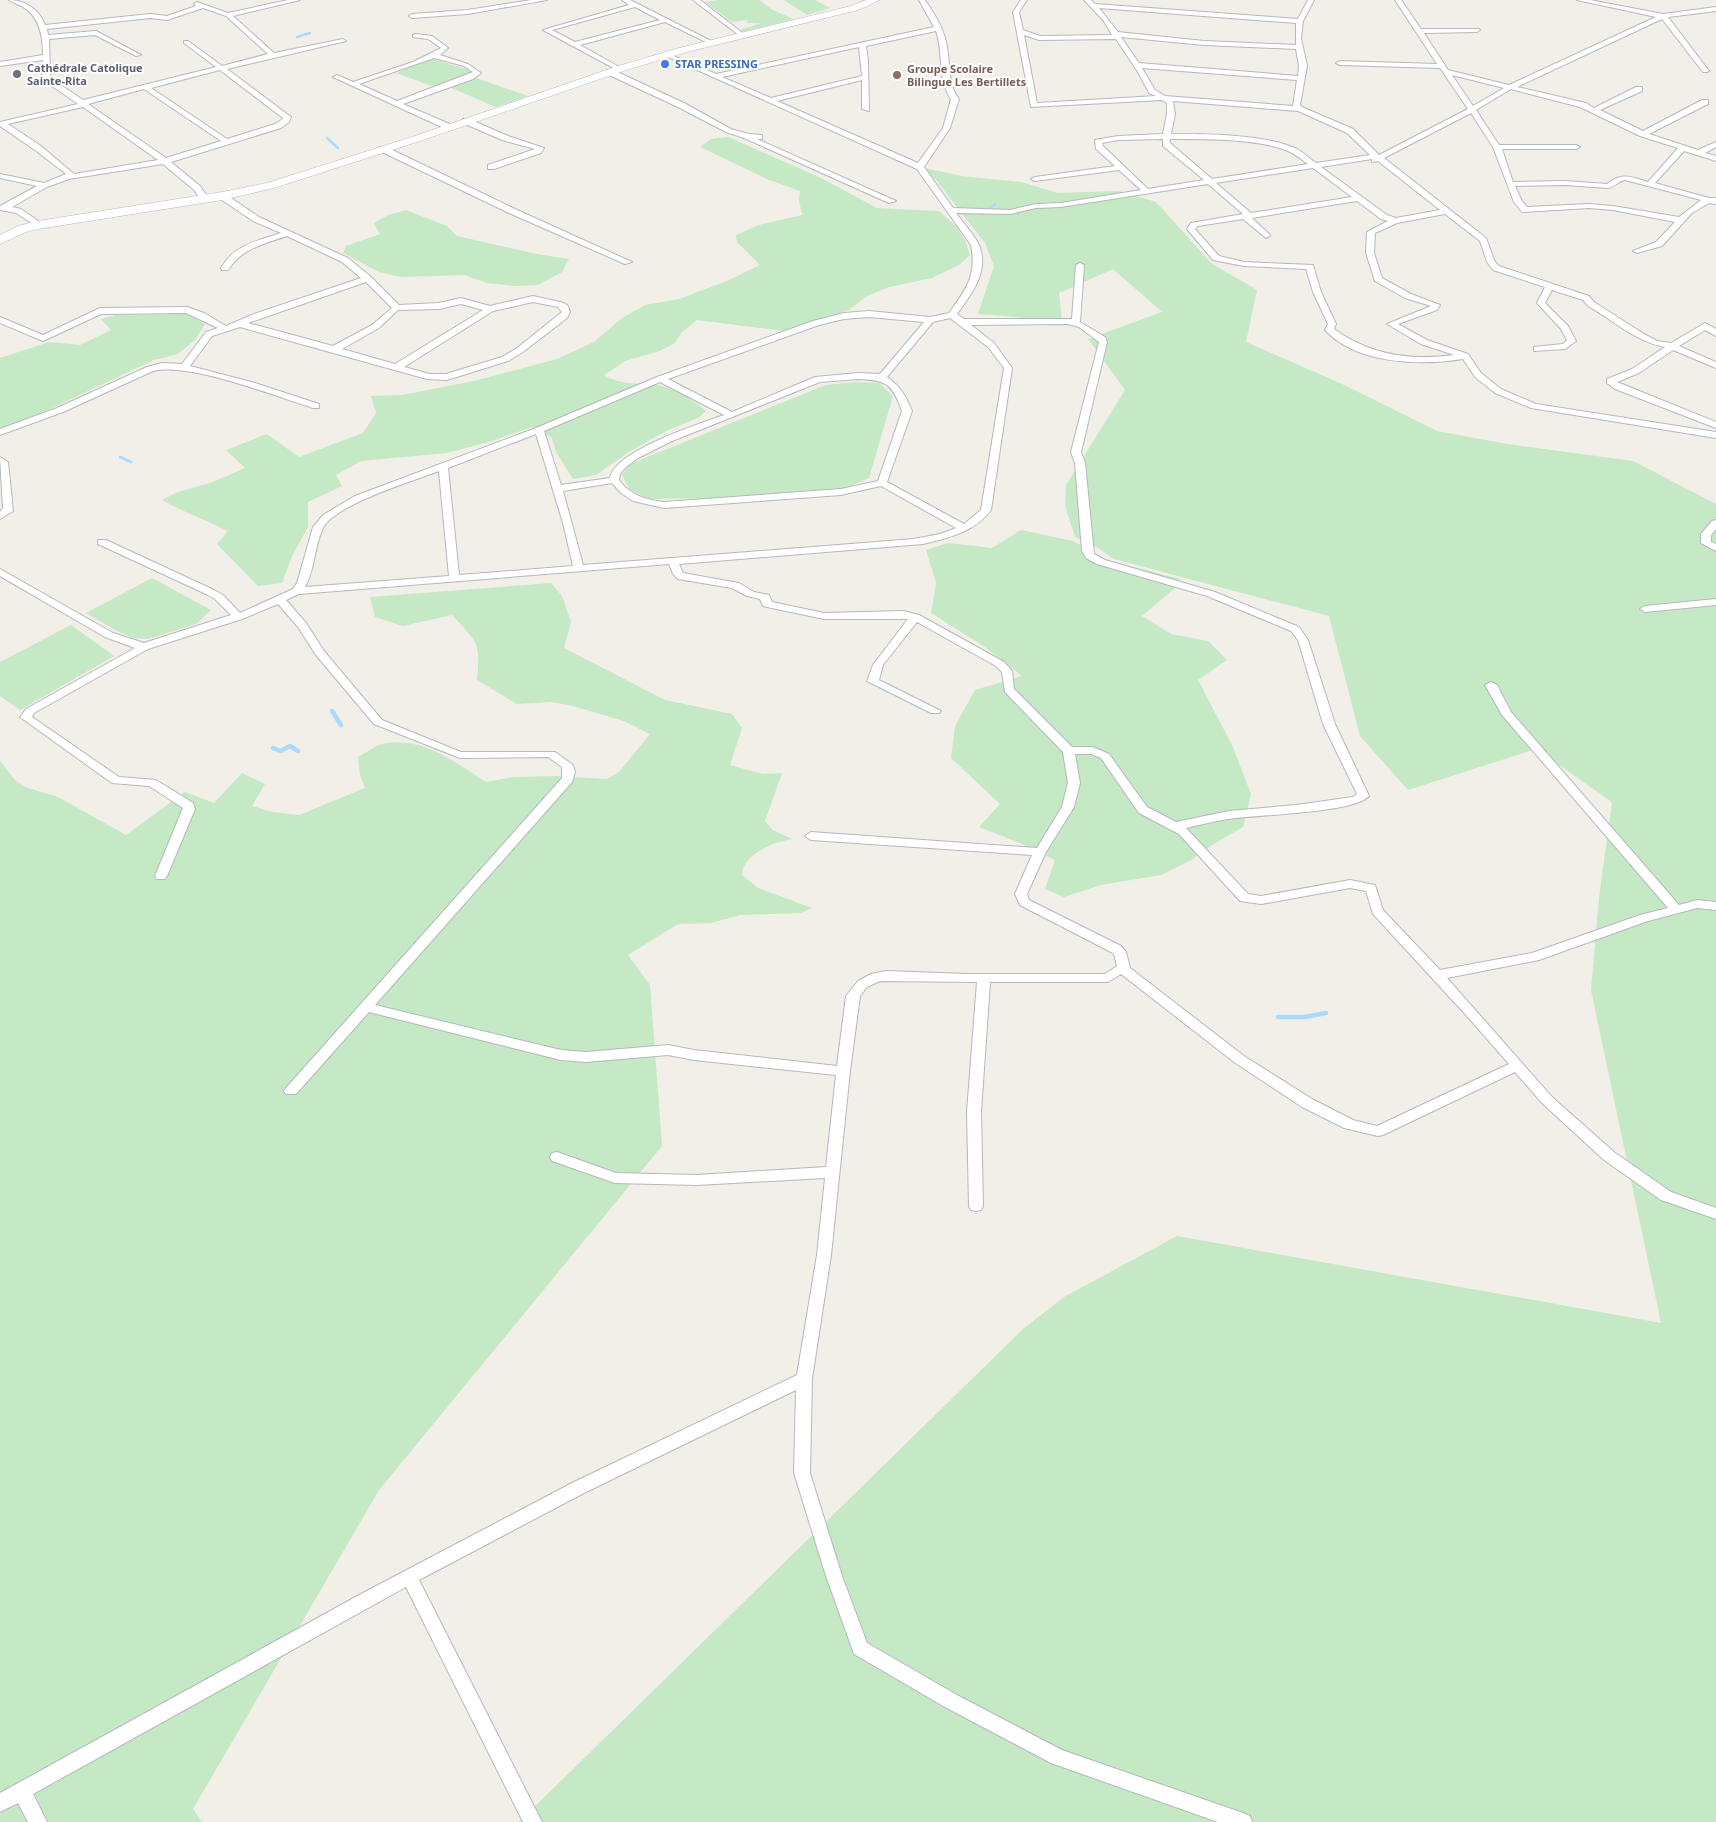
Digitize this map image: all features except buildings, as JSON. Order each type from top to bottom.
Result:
[{"type":"main road","points":[[0,240],[22,229],[38,225],[205,199],[270,186],[614,70],[712,43],[854,8],[875,0]]},
{"type":"street","points":[[12,0],[27,6],[44,27],[46,38],[46,75],[49,80],[165,161],[197,188],[205,199]]},
{"type":"street","points":[[270,0],[277,5]]},
{"type":"street","points":[[228,15],[297,0]]},
{"type":"street","points":[[412,16],[468,12],[544,0]]},
{"type":"street","points":[[625,0],[712,43]]},
{"type":"street","points":[[696,0],[742,36]]},
{"type":"street","points":[[920,167],[931,148],[943,138],[953,117],[955,99],[948,92],[943,44],[938,28],[922,0]]},
{"type":"street","points":[[1024,0],[1016,12],[1034,105],[1165,98],[1238,102],[1299,109],[1350,131],[1377,158],[1483,240],[1488,248],[1492,266],[1502,271],[1586,298],[1641,336],[1655,343],[1672,346],[1716,365]]},
{"type":"street","points":[[1087,0],[1099,11],[1137,65],[1152,91],[1170,102],[1172,114],[1166,136],[1168,146],[1212,181],[1266,236]]},
{"type":"street","points":[[1299,109],[1296,104],[1302,78],[1303,60],[1300,48],[1300,21],[1311,0]]},
{"type":"street","points":[[1398,0],[1496,147],[1518,202],[1525,210],[1589,206],[1613,208],[1680,220]]},
{"type":"street","points":[[1580,0],[1663,16],[1705,71]]},
{"type":"street","points":[[192,2],[228,15],[274,55]]},
{"type":"street","points":[[636,5],[546,30],[614,70],[735,134],[892,201]]},
{"type":"street","points":[[44,27],[150,16],[168,18],[203,6]]},
{"type":"street","points":[[1093,6],[1300,21]]},
{"type":"street","points":[[950,210],[1010,212],[1036,206],[1061,205],[1212,181],[1377,158],[1471,110],[1510,87],[1663,16],[1716,9]]},
{"type":"street","points":[[573,45],[666,20]]},
{"type":"street","points":[[717,76],[938,28]]},
{"type":"street","points":[[1419,31],[1477,30]]},
{"type":"street","points":[[1019,31],[1039,38],[1116,35],[1204,43],[1300,48]]},
{"type":"street","points":[[46,38],[96,33],[138,55]]},
{"type":"street","points":[[353,84],[387,73],[444,49],[444,46],[430,37],[415,36]]},
{"type":"street","points":[[1,124],[274,55],[343,41]]},
{"type":"street","points":[[2,208],[44,186],[68,177],[165,161],[284,123],[287,117],[186,42]]},
{"type":"street","points":[[862,44],[865,60],[866,109]]},
{"type":"street","points":[[398,103],[470,78],[477,73],[466,65],[433,55]]},
{"type":"street","points":[[667,55],[920,167],[975,245],[979,260],[977,274],[970,290],[952,316]]},
{"type":"street","points":[[0,64],[46,57]]},
{"type":"street","points":[[1340,63],[1444,69],[1510,87],[1566,99],[1595,110],[1643,134],[1716,159]]},
{"type":"street","points":[[1137,65],[1302,78]]},
{"type":"street","points":[[769,101],[865,77]]},
{"type":"street","points":[[337,78],[398,103],[449,127]]},
{"type":"street","points":[[145,87],[226,141]]},
{"type":"street","points":[[1595,110],[1639,89]]},
{"type":"street","points":[[1643,134],[1706,102]]},
{"type":"street","points":[[466,121],[504,138],[519,140],[540,148],[491,167]]},
{"type":"street","points":[[1,124],[38,148],[70,174],[68,177]]},
{"type":"street","points":[[1147,192],[1099,148],[1098,142],[1120,138],[1166,136],[1272,144],[1295,151],[1384,217],[1395,221]]},
{"type":"street","points":[[748,138],[759,137]]},
{"type":"street","points":[[1699,154],[1716,144]]},
{"type":"street","points":[[1496,147],[1576,147]]},
{"type":"street","points":[[1650,184],[1682,148]]},
{"type":"street","points":[[383,149],[512,211],[628,262]]},
{"type":"street","points":[[1035,179],[1119,168]]},
{"type":"street","points":[[0,176],[44,186]]},
{"type":"street","points":[[1510,184],[1572,183],[1608,186],[1620,178],[1714,200]]},
{"type":"street","points":[[222,196],[256,219],[345,260],[368,279],[396,308]]},
{"type":"street","points":[[1358,198],[1198,224],[1194,225],[1191,229],[1216,258],[1244,264],[1310,267],[1317,292],[1332,324],[1329,330],[1340,340],[1384,356],[1436,361],[1464,356]]},
{"type":"street","points":[[1637,251],[1659,244],[1680,220],[1701,203],[1714,200]]},
{"type":"street","points":[[2,208],[18,211],[38,225]]},
{"type":"street","points":[[1445,212],[1395,221],[1371,234],[1370,253],[1377,277],[1408,296],[1436,305],[1434,308],[1391,324],[1424,342],[1464,356],[1478,374],[1498,391],[1534,406],[1605,419],[1716,435]]},
{"type":"street","points":[[225,268],[230,258],[245,248],[287,234]]},
{"type":"street","points":[[1076,322],[1080,265]]},
{"type":"street","points":[[184,367],[210,334],[257,316],[368,279]]},
{"type":"street","points":[[1537,349],[1566,346],[1572,342],[1565,328],[1541,303],[1550,286]]},
{"type":"street","points":[[240,324],[438,378],[447,378],[505,359],[520,350],[566,312],[565,308],[561,305],[533,299],[490,309],[398,367]]},
{"type":"street","points":[[335,349],[374,327],[396,308],[439,306],[461,301],[490,309]]},
{"type":"street","points":[[0,320],[43,338],[100,311],[187,310],[201,315],[224,328]]},
{"type":"street","points":[[161,876],[189,806],[152,783],[116,780],[26,717],[30,711],[144,647],[238,617],[297,591],[924,540],[950,534],[983,516],[986,510],[1008,368],[1003,358],[975,332],[952,316],[930,320],[870,314],[844,316],[816,323],[660,379],[539,430],[358,498],[327,517],[318,527],[302,583],[297,591]]},
{"type":"street","points":[[882,377],[930,320]]},
{"type":"street","points":[[1716,321],[1672,346],[1641,367],[1619,379],[1610,381],[1618,387],[1716,425]]},
{"type":"street","points":[[962,322],[1076,322],[1098,336],[1103,342],[1076,452],[1080,463],[1087,551],[1090,556],[1101,562],[1211,594],[1295,629],[1303,640],[1330,724],[1363,792],[1363,796],[1356,800],[1296,809],[1230,815],[1176,826]]},
{"type":"street","points":[[1705,326],[1708,327],[1710,332],[1716,333]]},
{"type":"street","points":[[0,432],[60,410],[150,369],[162,366],[184,367],[252,385],[316,406]]},
{"type":"street","points":[[882,483],[906,421],[907,411],[894,386],[882,377],[838,376],[818,380],[638,453],[616,472],[614,480],[620,489],[632,497],[648,503],[664,505],[841,492],[882,483],[964,528]]},
{"type":"street","points":[[660,379],[732,415]]},
{"type":"street","points":[[539,430],[568,523],[578,567]]},
{"type":"street","points":[[0,460],[5,475],[8,511],[0,516]]},
{"type":"street","points":[[443,467],[454,578]]},
{"type":"street","points":[[557,489],[614,480]]},
{"type":"street","points":[[1716,523],[1706,534],[1706,543],[1716,548]]},
{"type":"street","points":[[102,542],[210,592],[219,597],[238,617]]},
{"type":"street","points":[[673,560],[678,574],[682,577],[740,587],[751,594],[765,597],[767,604],[814,615],[895,613],[915,617],[1000,664],[1007,671],[1009,690],[1069,751],[1074,775],[1073,792],[1068,807],[1040,852],[1021,894],[1024,902],[1116,949],[1120,952],[1124,970]]},
{"type":"street","points":[[0,572],[108,635],[144,647]]},
{"type":"street","points":[[280,599],[302,625],[320,653],[378,722],[460,754],[551,754],[567,765],[569,772],[568,779],[292,1091]]},
{"type":"street","points":[[1645,609],[1716,602]]},
{"type":"street","points":[[915,617],[878,665],[873,681],[935,711]]},
{"type":"street","points":[[1491,685],[1506,713],[1676,909]]},
{"type":"street","points":[[1069,751],[1087,749],[1100,752],[1105,756],[1143,810],[1183,831],[1244,898],[1261,900],[1350,884],[1371,888],[1377,911],[1438,975],[1546,1100],[1609,1156],[1666,1196],[1716,1214]]},
{"type":"street","points":[[811,836],[1040,852]]},
{"type":"street","points":[[1438,975],[1534,957],[1644,918],[1676,909],[1697,904],[1716,906]]},
{"type":"street","points":[[1243,1822],[1057,1757],[951,1701],[860,1648],[834,1576],[802,1472],[804,1379],[824,1255],[843,1071],[853,996],[864,982],[886,975],[984,978],[1108,978],[1118,970],[1124,970],[1240,1059],[1307,1104],[1349,1124],[1378,1131],[1517,1066]]},
{"type":"street","points":[[976,1206],[974,1112],[984,978]]},
{"type":"street","points":[[366,1007],[561,1055],[586,1058],[668,1050],[694,1055],[843,1071]]},
{"type":"street","points":[[557,1157],[615,1178],[697,1180],[833,1172]]},
{"type":"street","points":[[0,1803],[409,1577],[578,1488],[804,1379]]},
{"type":"street","points":[[409,1577],[533,1822]]},
{"type":"street","points":[[22,1791],[38,1822]]},
{"type":"green space","points":[[718,0],[759,0],[773,10],[793,19],[742,32],[740,30],[761,23],[747,23],[748,20],[732,22],[705,2]]},
{"type":"green space","points":[[784,0],[815,0],[830,8],[807,15]]},
{"type":"green space","points":[[431,59],[481,73],[476,78],[528,96],[496,107],[449,87],[432,86],[396,73]]},
{"type":"green space","points":[[728,137],[821,178],[877,208],[939,211],[956,226],[965,240],[970,255],[959,265],[932,278],[889,287],[867,296],[849,310],[785,331],[697,320],[681,333],[675,343],[660,351],[625,361],[604,375],[617,381],[658,385],[671,389],[690,399],[706,411],[698,418],[666,431],[629,452],[596,475],[573,479],[556,452],[552,438],[532,427],[492,441],[447,453],[361,461],[336,475],[342,486],[308,502],[308,527],[292,556],[282,583],[258,586],[217,544],[228,531],[162,500],[178,492],[213,482],[245,468],[226,450],[267,434],[299,457],[363,433],[376,413],[371,396],[402,395],[474,381],[557,359],[594,342],[622,318],[645,305],[679,299],[727,281],[760,265],[737,242],[736,235],[759,225],[802,215],[799,200],[800,191],[767,179],[700,147],[711,139]]},
{"type":"green space","points":[[920,167],[962,176],[1021,182],[1058,193],[1119,191],[1156,202],[1211,263],[1257,290],[1246,342],[1342,384],[1437,431],[1507,444],[1633,461],[1716,504],[1716,1822],[519,1822],[1023,1329],[1064,1297],[1177,1236],[1661,1323],[1591,990],[1599,898],[1612,802],[1536,749],[1408,790],[1360,736],[1329,616],[1114,559],[1098,548],[1075,537],[1065,506],[1066,485],[1125,390],[1088,339],[1162,312],[1113,269],[1059,293],[1062,321],[978,314],[994,266],[985,243],[936,180]]},
{"type":"green space","points":[[406,210],[447,226],[457,236],[536,254],[569,259],[562,272],[538,285],[514,286],[487,283],[464,275],[401,277],[379,272],[343,253],[346,246],[380,234],[374,223],[388,215]]},
{"type":"green space","points":[[187,314],[205,324],[195,340],[178,354],[154,360],[33,417],[0,429],[0,358],[49,342],[80,345],[111,330],[101,319],[116,315]]},
{"type":"green space","points":[[856,382],[879,383],[893,396],[869,478],[846,488],[711,498],[649,499],[629,489],[622,475],[630,464],[826,385]]},
{"type":"green space","points":[[1021,530],[1073,541],[1107,560],[1180,579],[1175,588],[1142,616],[1171,634],[1208,641],[1227,660],[1198,680],[1232,745],[1251,794],[1243,827],[1191,860],[1161,875],[1101,885],[1064,897],[1045,889],[1055,860],[1020,843],[979,827],[1000,804],[951,758],[955,726],[975,690],[1022,676],[985,647],[931,613],[936,583],[926,550],[948,543],[992,548]]},
{"type":"green space","points":[[152,578],[211,610],[196,624],[148,639],[133,638],[86,613]]},
{"type":"green space","points":[[551,583],[562,596],[571,622],[564,648],[665,700],[732,714],[742,728],[730,765],[763,774],[782,773],[765,821],[773,830],[792,839],[768,846],[753,855],[743,868],[742,875],[758,888],[812,908],[801,913],[740,915],[711,923],[678,924],[628,955],[650,985],[662,1146],[379,1490],[193,1809],[202,1822],[0,1822],[0,761],[15,780],[25,787],[58,797],[126,835],[185,792],[214,803],[242,773],[265,784],[252,806],[272,812],[299,815],[365,788],[360,775],[358,757],[379,745],[396,742],[410,743],[437,752],[486,782],[513,777],[556,776],[607,779],[619,772],[650,734],[624,721],[569,705],[551,702],[517,704],[477,680],[478,658],[475,643],[452,615],[403,626],[375,617],[370,597]]},
{"type":"green space","points":[[71,625],[114,656],[20,710],[0,696],[0,662]]},
{"type":"waterway","points":[[297,37],[310,33]]},
{"type":"waterway","points":[[327,138],[338,148]]},
{"type":"waterway","points":[[985,211],[995,204]]},
{"type":"waterway","points":[[120,457],[131,462]]},
{"type":"waterway","points":[[332,711],[341,725]]},
{"type":"waterway","points":[[273,748],[281,751],[290,746],[298,751]]},
{"type":"waterway","points":[[1278,1017],[1305,1017],[1326,1013]]},
{"type":"place","name":"STAR PRESSING","points":[[665,64]]},
{"type":"place","name":"Cathédrale Catolique Sainte-Rita","points":[[17,74]]},
{"type":"place","name":"Groupe Scolaire Bilingue Les Bertillets","points":[[897,75]]}]
